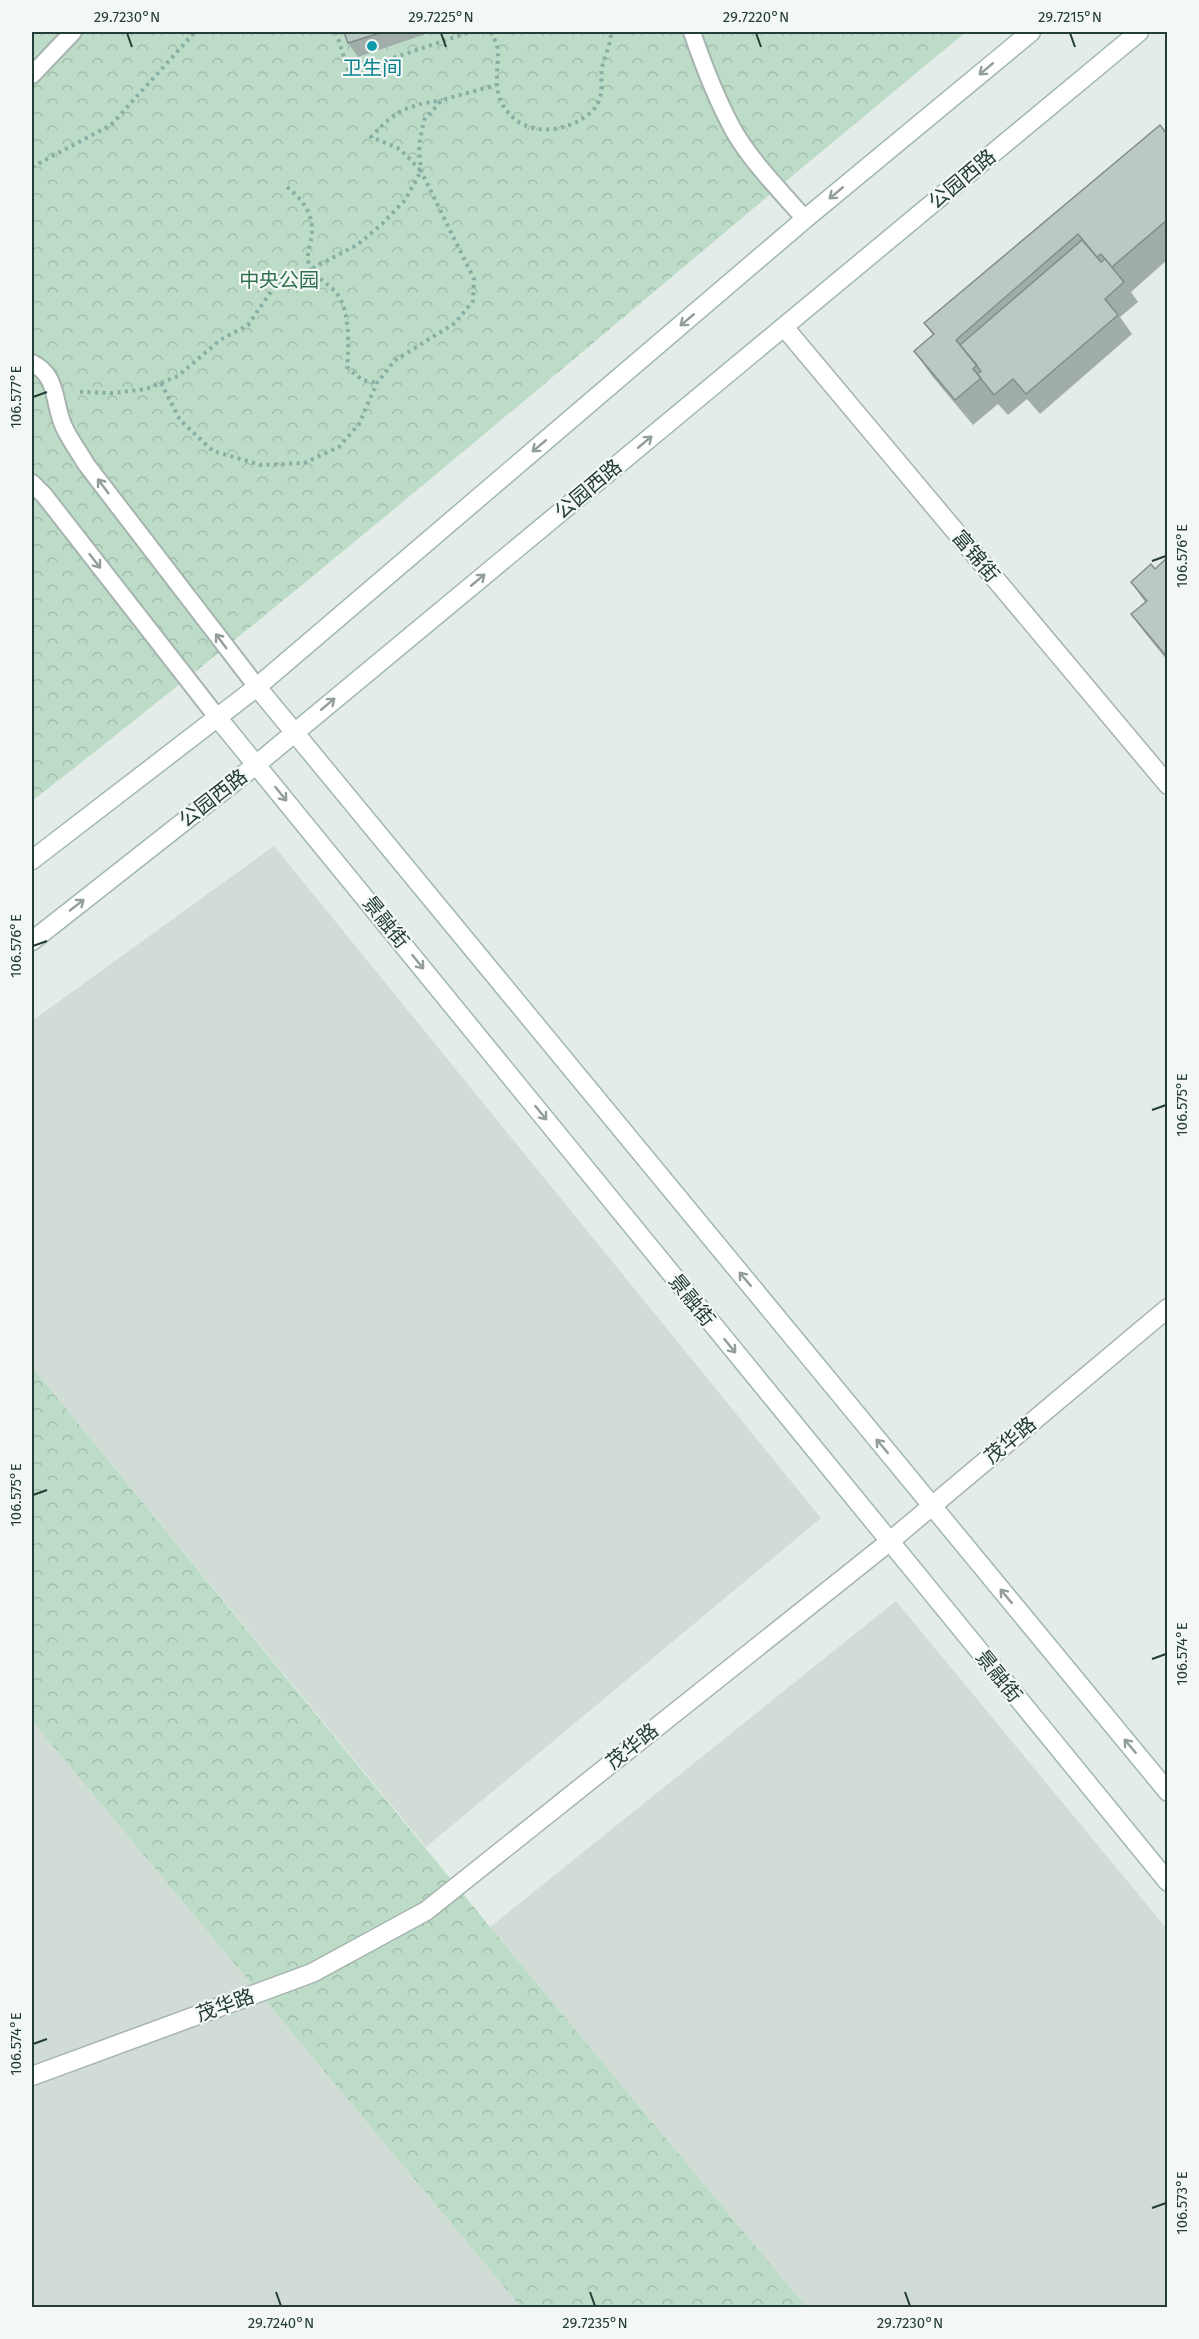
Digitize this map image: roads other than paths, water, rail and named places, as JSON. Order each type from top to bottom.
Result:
[{"type":"street","points":[[32,860],[257,687],[805,219],[1031,32]]},
{"type":"street","name":"公园西路","points":[[32,941],[257,764],[1139,32]]},
{"type":"street","name":"富锦街","points":[[784,327],[1167,786]]},
{"type":"street","points":[[257,687],[1167,1791]]},
{"type":"street","name":"景融街","points":[[217,717],[1167,1882]]},
{"type":"street","name":"茂华路","points":[[32,2076],[312,1973],[426,1911],[889,1542],[1167,1308]]},
{"type":"lane","points":[[32,75],[72,32]]},
{"type":"lane","points":[[692,32],[707,75],[736,135],[776,187],[805,219]]},
{"type":"lane","points":[[32,363],[49,378],[56,392],[63,426],[86,464],[257,687]]},
{"type":"lane","points":[[32,483],[44,495],[217,717]]},
{"type":"place","name":"卫生间","points":[[372,46]]},
{"type":"park label","name":"中央公园","points":[[279,280]]}]
